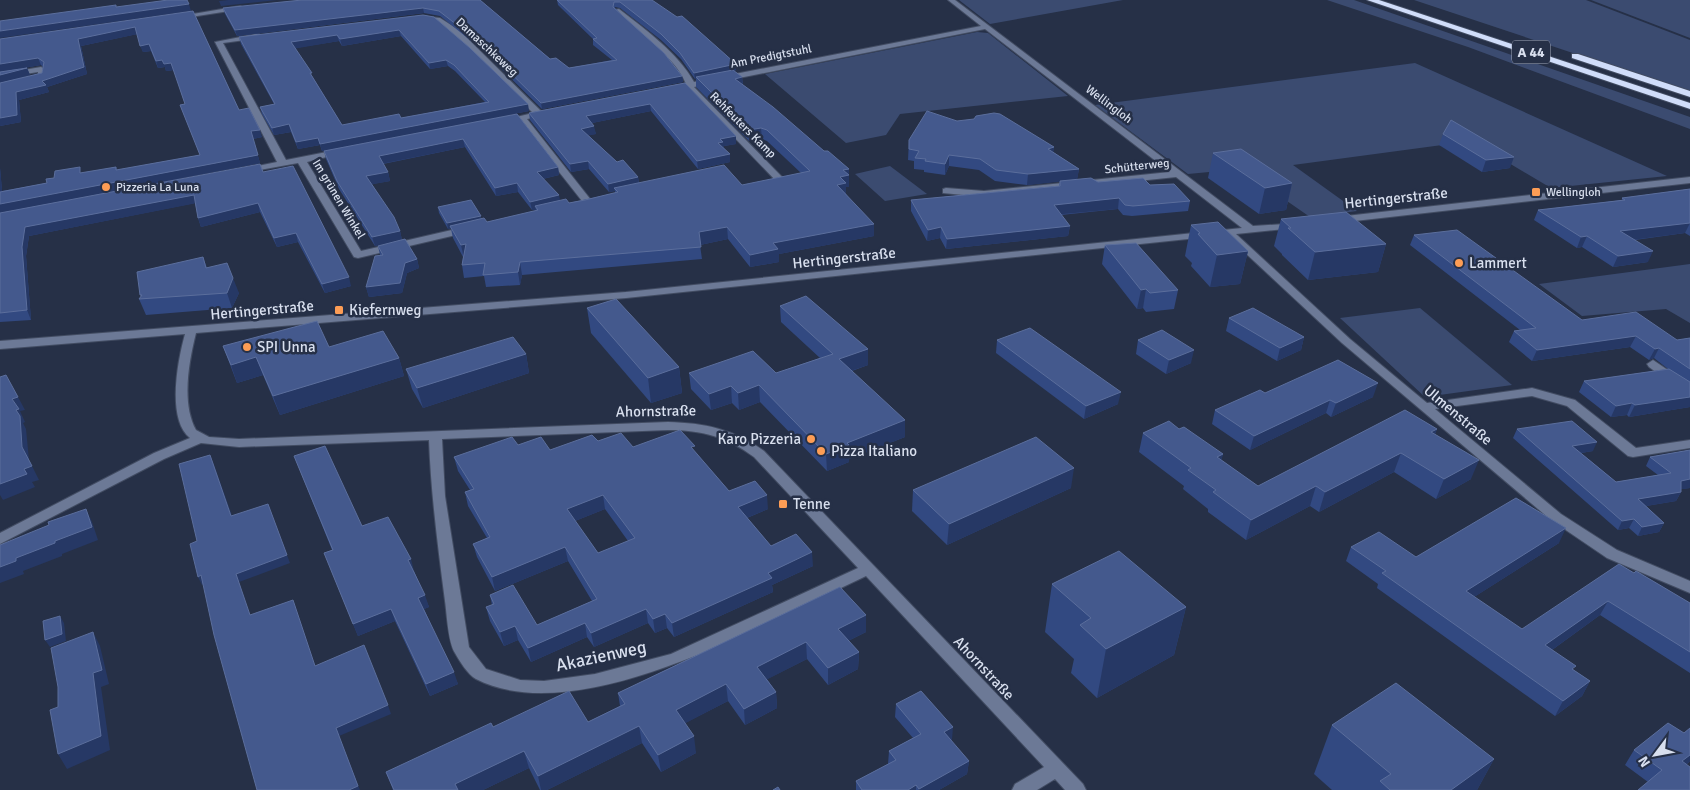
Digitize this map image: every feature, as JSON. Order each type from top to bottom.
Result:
[{"type":"highway","name":"A 44","points":[[1371,0],[1690,106]]},
{"type":"highway","points":[[1399,0],[1473,23]]},
{"type":"highway","name":"A 44","points":[[1565,53],[1690,94]]},
{"type":"street","name":"Wellingloh","points":[[951,0],[1251,230]]},
{"type":"street","points":[[167,18],[249,7]]},
{"type":"street","name":"Rehfeuters Kamp","points":[[617,10],[640,28],[656,44],[690,81],[691,90],[781,181]]},
{"type":"street","name":"Damaschkeweg","points":[[415,18],[438,19],[456,32],[539,114]]},
{"type":"street","name":"Am Predigtstuhl","points":[[662,91],[987,27]]},
{"type":"street","points":[[265,35],[219,42],[283,164]]},
{"type":"street","points":[[0,76],[41,69],[42,76],[0,87]]},
{"type":"street","points":[[492,123],[558,110]]},
{"type":"street","points":[[521,117],[592,201],[568,206]]},
{"type":"street","points":[[234,173],[349,151]]},
{"type":"street","name":"Im grünen Winkel","points":[[301,160],[358,255],[483,226]]},
{"type":"street","name":"Schütterweg","points":[[946,191],[984,194],[1180,174]]},
{"type":"street","name":"Hertingerstraße","points":[[1322,222],[1690,180]]},
{"type":"street","name":"Hertingerstraße","points":[[0,345],[626,295],[1303,224]]},
{"type":"street","name":"Ulmenstraße","points":[[1229,232],[1346,341],[1521,490],[1592,542],[1633,563],[1690,587]]},
{"type":"street","points":[[191,331],[184,361],[184,420],[191,432],[200,438]]},
{"type":"street","points":[[1653,364],[1690,392]]},
{"type":"street","points":[[1423,407],[1532,392],[1571,402],[1634,453],[1690,444]]},
{"type":"street","name":"Ahornstraße","points":[[200,438],[215,442],[239,443],[668,426],[698,426],[727,433],[745,442],[759,454],[1077,790]]},
{"type":"street","name":"Akazienweg","points":[[435,435],[438,496],[454,617],[462,649],[480,674],[520,687],[544,688],[596,681],[675,659],[868,569]]},
{"type":"street","points":[[0,539],[159,456],[200,438]]},
{"type":"street","points":[[1021,790],[1056,769]]},
{"type":"shaded area","points":[[959,0],[1123,0],[990,24]]},
{"type":"shaded area","points":[[1327,0],[1354,0],[1690,117],[1690,129],[1468,47]]},
{"type":"shaded area","points":[[1414,0],[1586,0],[1690,40],[1690,92]]},
{"type":"shaded area","points":[[1591,0],[1690,0],[1690,38]]},
{"type":"shaded area","points":[[977,32],[988,33],[1068,96],[900,114],[886,135],[846,143],[765,74]]},
{"type":"shaded area","points":[[1415,63],[1667,176],[1551,188],[1472,141],[1293,165],[1357,211],[1310,217],[1241,169],[1188,174],[1095,105]]},
{"type":"shaded area","points":[[890,166],[927,194],[885,201],[855,174]]},
{"type":"shaded area","points":[[1690,264],[1690,323],[1666,309],[1582,316],[1539,284]]},
{"type":"shaded area","points":[[1420,308],[1512,385],[1425,397],[1340,318]]},
{"type":"building","points":[[168,0],[187,0],[189,4],[0,31],[0,21]]},
{"type":"building","points":[[302,0],[480,0],[550,59],[556,58],[569,68],[617,60],[593,39],[597,38],[557,0],[652,0],[677,17],[682,16],[736,64],[694,73],[680,53],[661,34],[620,2],[614,2],[613,7],[664,53],[682,76],[541,103],[479,42],[439,11],[423,8],[235,30],[223,8]]},
{"type":"building","points":[[193,11],[239,110],[249,108],[260,130],[251,131],[258,155],[0,204],[0,192],[47,183],[46,179],[54,178],[55,171],[80,167],[80,173],[116,167],[116,170],[200,155],[180,105],[185,104],[171,63],[164,64],[162,60],[156,61],[149,44],[140,46],[135,27],[78,39],[84,67],[42,81],[46,85],[16,92],[17,115],[0,118],[0,83],[42,73],[44,62],[38,58],[0,64],[0,39]]},
{"type":"building","points":[[423,15],[434,17],[470,48],[528,104],[320,144],[318,138],[296,142],[289,124],[272,128],[260,107],[275,104],[239,37]],"holes":[[[399,30],[429,63],[446,60],[454,65],[489,102],[401,118],[399,114],[342,125],[310,73],[312,73],[291,42],[337,35],[340,39]]]},
{"type":"building","points":[[27,68],[0,75],[0,72]]},
{"type":"building","points":[[733,70],[742,77],[735,79],[773,107],[824,151],[828,151],[849,169],[843,170],[849,175],[840,177],[846,183],[837,185],[874,224],[773,243],[778,249],[750,255],[727,227],[699,232],[701,247],[520,262],[518,272],[483,275],[485,263],[462,265],[466,244],[461,245],[450,226],[484,218],[487,222],[538,210],[535,206],[566,199],[569,203],[585,200],[618,192],[614,188],[724,165],[742,185],[810,171],[767,130],[761,128],[749,130],[696,77]]},
{"type":"building","points":[[685,83],[736,136],[720,139],[723,142],[718,143],[730,154],[697,161],[650,104],[586,116],[594,126],[581,129],[617,162],[623,160],[638,177],[608,184],[588,161],[570,164],[529,113]]},
{"type":"building","points":[[927,111],[957,121],[974,119],[976,116],[994,113],[1000,114],[1054,147],[1048,149],[1079,169],[1028,174],[996,170],[980,159],[949,155],[945,164],[915,158],[919,151],[909,149],[909,140]]},
{"type":"building","points":[[517,114],[558,167],[537,172],[559,195],[530,202],[517,183],[495,188],[463,139],[379,156],[388,172],[366,176],[394,217],[400,231],[372,237],[337,181],[324,151]]},
{"type":"building","points":[[1451,120],[1514,157],[1486,160],[1443,134]]},
{"type":"building","points":[[1241,149],[1292,183],[1265,188],[1213,153]]},
{"type":"building","points":[[260,164],[263,172],[293,166],[349,277],[322,284],[296,233],[274,238],[258,203],[198,218],[194,195],[25,227],[22,247],[27,310],[0,313],[0,213]]},
{"type":"building","points":[[1091,178],[1098,182],[1143,178],[1150,185],[1174,184],[1190,201],[1133,206],[1125,205],[1119,198],[1054,205],[1070,226],[947,239],[941,227],[928,230],[911,200],[1060,186],[1060,181]]},
{"type":"building","points":[[1690,189],[1690,223],[1620,231],[1653,251],[1618,256],[1587,236],[1581,237],[1538,210],[1625,200],[1622,198]]},
{"type":"building","points":[[471,200],[481,216],[447,223],[438,207]]},
{"type":"building","points":[[1346,212],[1386,244],[1315,252],[1288,228],[1291,228],[1281,219]]},
{"type":"building","points":[[1218,222],[1248,251],[1217,255],[1198,234],[1200,233],[1191,225]]},
{"type":"building","points":[[1457,230],[1582,320],[1636,312],[1677,340],[1690,338],[1690,369],[1659,348],[1655,349],[1636,336],[1537,350],[1514,331],[1536,328],[1414,235]]},
{"type":"building","points":[[405,239],[417,259],[405,263],[400,283],[366,287],[375,256],[383,255],[378,246]]},
{"type":"building","points":[[1136,243],[1178,290],[1150,293],[1146,289],[1141,290],[1105,245]]},
{"type":"building","points":[[203,257],[206,268],[227,263],[233,278],[227,293],[139,299],[142,295],[140,295],[137,272]]},
{"type":"building","points":[[806,296],[868,349],[839,359],[905,420],[847,443],[849,445],[826,454],[759,385],[738,393],[731,386],[709,394],[689,373],[753,351],[776,373],[833,354],[780,306]]},
{"type":"building","points":[[616,299],[679,367],[648,378],[587,308]]},
{"type":"building","points":[[1253,308],[1304,337],[1280,348],[1229,318]]},
{"type":"building","points":[[317,321],[329,347],[383,331],[399,358],[273,396],[256,357],[231,365],[223,346]]},
{"type":"building","points":[[1030,328],[1121,392],[1086,406],[997,340]]},
{"type":"building","points":[[1162,330],[1194,350],[1169,360],[1138,340]]},
{"type":"building","points":[[513,337],[526,354],[417,388],[406,369]]},
{"type":"building","points":[[1338,360],[1378,383],[1336,403],[1330,400],[1254,436],[1215,410],[1260,390],[1265,393]]},
{"type":"building","points":[[1669,369],[1690,382],[1690,397],[1616,406],[1584,381]]},
{"type":"building","points":[[6,375],[18,397],[12,399],[19,409],[16,410],[20,416],[22,447],[32,466],[24,469],[27,474],[0,484],[0,377]]},
{"type":"building","points":[[1405,410],[1437,429],[1431,432],[1479,460],[1444,479],[1401,453],[1325,492],[1316,486],[1251,520],[1213,492],[1216,490],[1188,470],[1191,468],[1143,433],[1169,421],[1179,429],[1184,427],[1223,454],[1217,457],[1258,486]]},
{"type":"building","points":[[1572,421],[1597,442],[1572,446],[1616,482],[1671,473],[1650,457],[1690,450],[1690,479],[1681,481],[1681,492],[1638,499],[1664,523],[1642,527],[1634,519],[1622,521],[1517,429]]},
{"type":"building","points":[[680,430],[695,446],[691,447],[729,491],[755,481],[767,495],[738,507],[771,546],[796,534],[812,552],[768,573],[772,578],[672,623],[665,614],[653,619],[646,609],[591,633],[585,623],[528,648],[515,626],[500,632],[486,607],[494,604],[490,595],[513,585],[537,625],[597,599],[565,547],[492,577],[473,544],[490,537],[465,492],[474,489],[454,457],[512,437],[518,445],[541,437],[550,450],[592,435],[598,441],[621,433],[633,447]],"holes":[[[603,495],[635,538],[598,553],[567,509]]]},
{"type":"building","points":[[1036,437],[1074,468],[949,524],[913,490]]},
{"type":"building","points":[[325,446],[362,526],[388,517],[411,559],[408,560],[425,595],[418,598],[454,672],[426,684],[391,609],[353,624],[324,553],[333,550],[294,456]]},
{"type":"building","points":[[210,455],[231,516],[268,504],[287,555],[236,574],[250,615],[293,600],[315,666],[364,645],[388,705],[336,728],[358,786],[349,790],[257,790],[214,635],[201,575],[198,577],[190,544],[197,541],[179,464]]},
{"type":"building","points":[[1516,498],[1566,528],[1466,591],[1522,629],[1619,564],[1634,573],[1636,571],[1690,603],[1690,652],[1608,601],[1545,645],[1576,666],[1572,669],[1590,681],[1563,701],[1382,573],[1386,571],[1351,547],[1379,532],[1416,557]]},
{"type":"building","points":[[86,509],[92,527],[55,541],[55,543],[16,558],[16,561],[0,567],[0,545],[49,525],[48,522]]},
{"type":"building","points":[[1119,551],[1186,607],[1106,649],[1080,625],[1091,618],[1052,584]]},
{"type":"building","points":[[840,587],[866,615],[838,629],[859,652],[828,668],[806,642],[757,667],[776,692],[744,709],[726,684],[676,710],[694,736],[658,755],[639,726],[538,776],[524,751],[455,784],[458,790],[394,790],[386,772],[491,723],[493,727],[569,691],[588,722],[625,704],[618,693]]},
{"type":"building","points":[[60,616],[62,634],[45,640],[43,621]]},
{"type":"building","points":[[93,632],[102,670],[93,673],[101,736],[58,754],[50,710],[58,707],[58,687],[51,648]]},
{"type":"building","points":[[1396,683],[1494,759],[1451,790],[1390,790],[1380,781],[1391,774],[1332,725]]},
{"type":"building","points":[[921,691],[953,727],[944,732],[969,761],[919,789],[916,785],[908,790],[862,790],[856,781],[896,760],[889,751],[921,734],[896,704]]},
{"type":"building","points":[[1668,723],[1684,733],[1690,728],[1690,755],[1682,761],[1690,767],[1690,790],[1638,790],[1662,770],[1634,750]]},
{"type":"place","name":"Pizzeria La Luna","points":[[106,187]]},
{"type":"place","name":"Wellingloh","points":[[1536,192]]},
{"type":"place","name":"Lammert","points":[[1459,263]]},
{"type":"place","name":"Kiefernweg","points":[[339,310]]},
{"type":"place","name":"SPI Unna","points":[[247,347]]},
{"type":"place","name":"Karo Pizzeria","points":[[811,439]]},
{"type":"place","name":"Pizza Italiano","points":[[821,451]]},
{"type":"place","name":"Tenne","points":[[783,504]]}]
